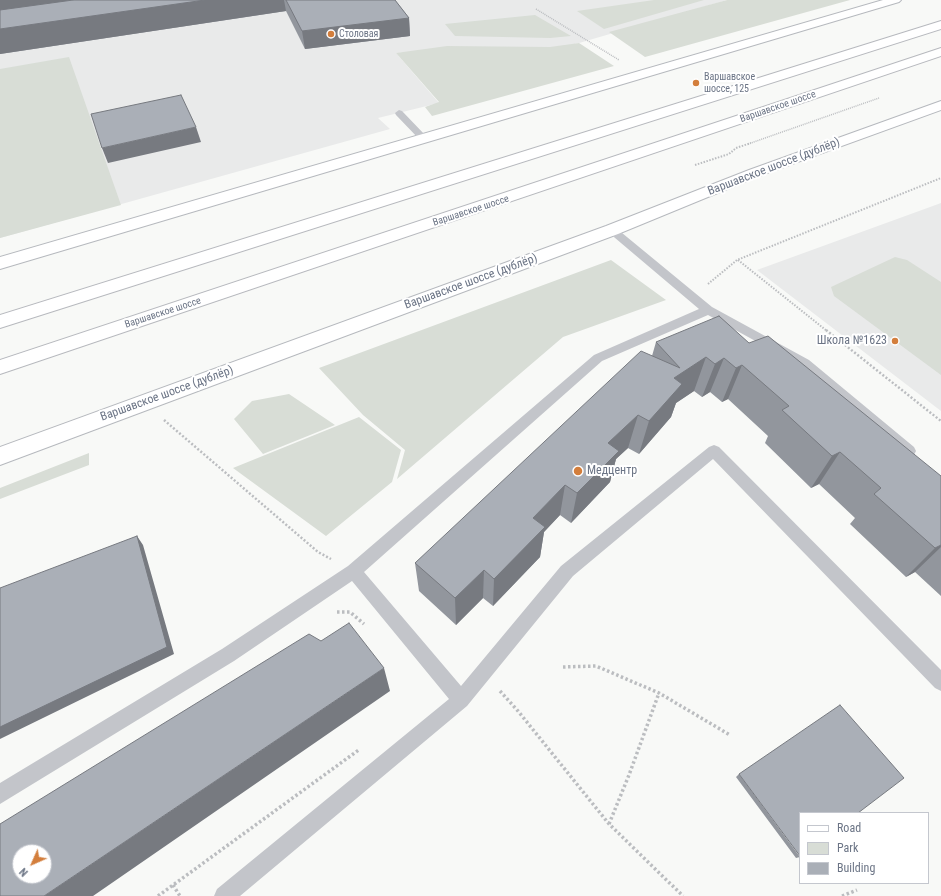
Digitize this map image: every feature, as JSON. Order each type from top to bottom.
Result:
[{"type":"main road","points":[[0,263],[895,0]]},
{"type":"main road","points":[[0,322],[941,25]]},
{"type":"main road","name":"Варшавское шоссе","points":[[0,367],[941,52]]},
{"type":"main road","name":"Варшавское шоссе (дублёр)","points":[[0,456],[612,230],[754,173],[941,105]]},
{"type":"lane","points":[[399,113],[423,138]]},
{"type":"lane","points":[[612,230],[708,310],[805,363],[917,458]]},
{"type":"lane","points":[[0,794],[228,655],[354,571],[598,358],[708,310]]},
{"type":"lane","points":[[224,896],[460,700],[567,571],[714,451],[941,682]]},
{"type":"lane","points":[[354,571],[460,700]]},
{"type":"path","points":[[536,9],[607,53]]},
{"type":"path","points":[[695,165],[729,154],[736,148],[879,98]]},
{"type":"path","points":[[693,296],[737,260],[941,178]]},
{"type":"path","points":[[737,260],[941,421]]},
{"type":"path","points":[[159,416],[318,552],[354,571]]},
{"type":"path","points":[[333,611],[350,612],[367,626]]},
{"type":"path","points":[[563,667],[596,666],[659,693],[730,735]]},
{"type":"path","points":[[483,672],[518,711],[609,824],[683,896]]},
{"type":"path","points":[[609,824],[629,775],[659,693]]},
{"type":"path","points":[[158,896],[363,746]]},
{"type":"path","points":[[173,885],[180,896]]},
{"type":"path","points":[[842,896],[857,890]]},
{"type":"shaded area","points":[[0,0],[727,0],[561,47],[396,53],[439,103],[378,118],[390,129],[0,238]]},
{"type":"shaded area","name":"Школа №1623","points":[[941,203],[941,411],[757,270]]},
{"type":"green space","points":[[654,0],[704,0],[604,29],[577,11]]},
{"type":"green space","points":[[727,0],[850,0],[645,57],[609,32]]},
{"type":"green space","points":[[535,15],[571,36],[550,38],[455,36],[445,24]]},
{"type":"green space","points":[[579,43],[614,66],[432,116],[425,107],[439,102],[396,53],[447,46],[550,47]]},
{"type":"green space","points":[[69,57],[121,205],[0,238],[0,69]]},
{"type":"green space","points":[[895,257],[907,260],[941,282],[941,375],[834,296],[831,287]]},
{"type":"green space","points":[[611,260],[666,300],[563,337],[397,479],[405,450],[363,415],[319,368]]},
{"type":"green space","points":[[289,394],[335,425],[263,454],[234,419],[252,401]]},
{"type":"green space","points":[[359,417],[401,450],[392,482],[326,536],[233,468]]},
{"type":"green space","points":[[89,453],[89,465],[0,499],[0,488]]},
{"type":"building","points":[[73,0],[205,0],[0,29],[0,10]]},
{"type":"building","points":[[286,0],[395,0],[409,18],[302,31]]},
{"type":"building","points":[[181,95],[196,127],[102,148],[91,114]]},
{"type":"building","points":[[719,316],[749,343],[768,336],[941,476],[941,545],[935,548],[874,494],[881,488],[840,452],[832,456],[782,410],[789,406],[742,365],[736,368],[724,358],[715,364],[706,357],[674,378],[682,384],[649,421],[638,415],[608,443],[619,451],[577,493],[565,485],[533,518],[545,527],[494,579],[484,570],[455,598],[415,563],[641,351],[680,368],[656,342]]},
{"type":"building","points":[[137,536],[167,647],[0,727],[0,588]]},
{"type":"building","points":[[349,623],[384,668],[44,896],[0,896],[0,824],[309,634],[321,641]]},
{"type":"building","points":[[840,705],[904,778],[859,812],[799,812],[799,855],[739,774]]},
{"type":"place","name":"Столовая","points":[[331,34]]},
{"type":"place","name":"Варшавское шоссе, 125","points":[[696,83]]},
{"type":"place","name":"Школа №1623","points":[[895,341]]},
{"type":"place","name":"Медцентр","points":[[578,471]]}]
